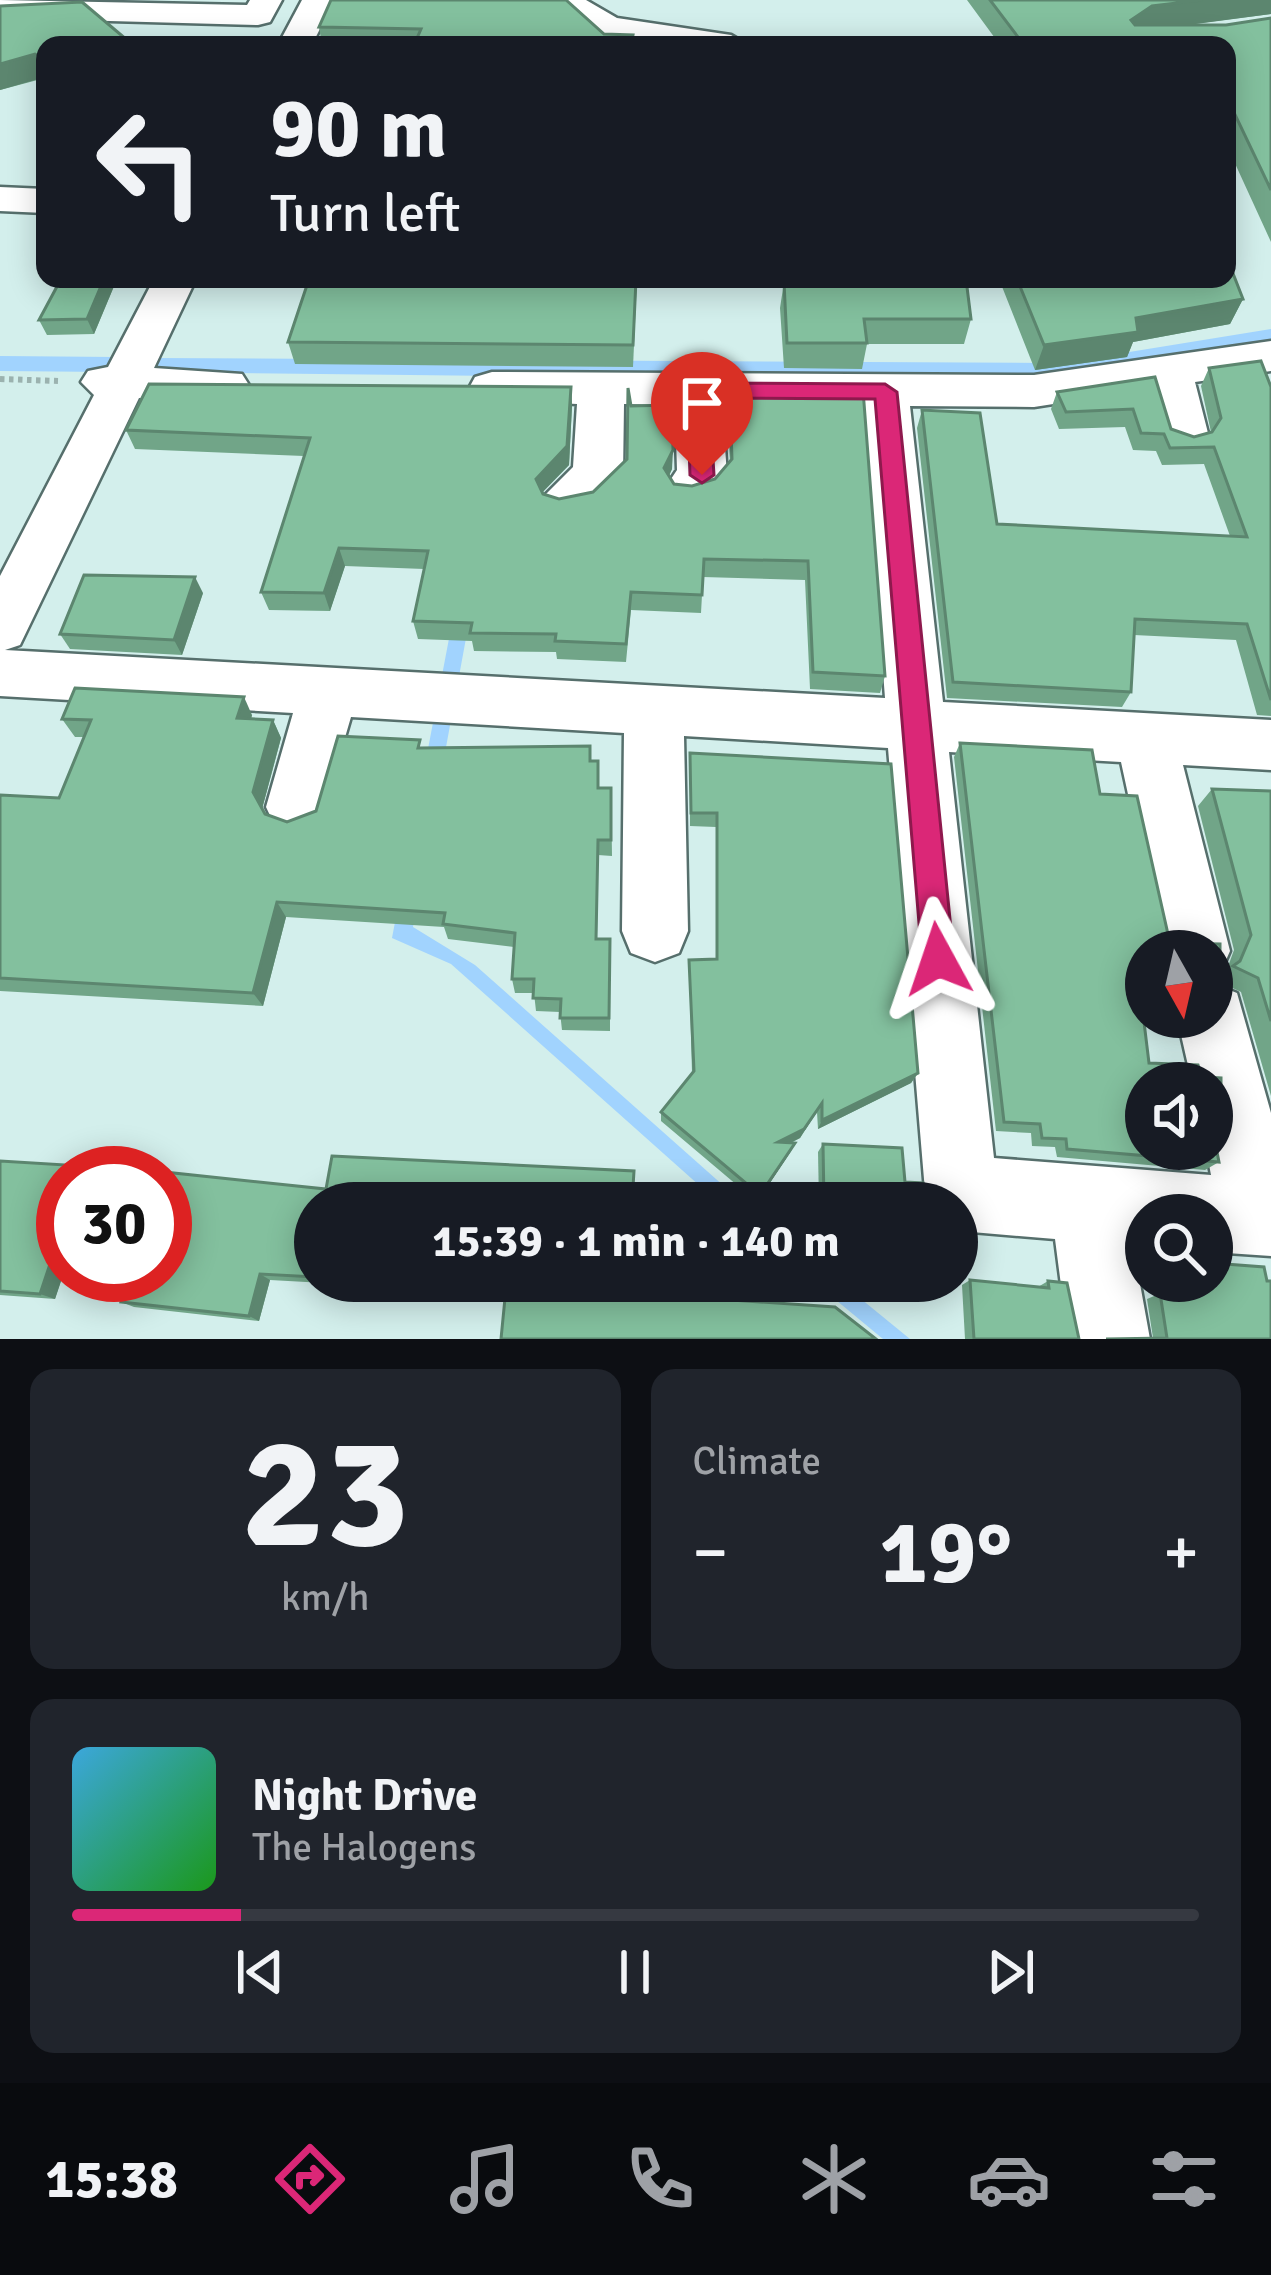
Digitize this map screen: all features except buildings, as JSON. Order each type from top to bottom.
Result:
[{"type":"street","points":[[0,8],[258,15],[266,0]]},
{"type":"street","points":[[301,36],[319,0]]},
{"type":"street","points":[[563,0],[608,27],[670,36]]},
{"type":"street","points":[[0,199],[36,201]]},
{"type":"street","points":[[0,630],[123,373],[170,288]]},
{"type":"street","points":[[437,387],[1034,391],[1271,356]]},
{"type":"street","points":[[123,373],[280,386]]},
{"type":"street","points":[[1169,373],[1184,433]]},
{"type":"street","points":[[567,498],[598,475],[601,389]]},
{"type":"street","points":[[692,485],[702,475],[698,390]]},
{"type":"street","points":[[885,392],[960,1193],[1265,1217],[1218,1038]]},
{"type":"street","points":[[0,673],[1271,745]]},
{"type":"street","points":[[297,807],[328,692]]},
{"type":"street","points":[[654,710],[655,931]]},
{"type":"street","points":[[1146,738],[1191,930]]},
{"type":"street","points":[[1088,1204],[1109,1339]]},
{"type":"water","points":[[1271,329],[1271,346],[1087,376],[1080,360]]},
{"type":"water","points":[[0,356],[116,357],[109,372],[0,371]]},
{"type":"water","points":[[154,358],[1047,363],[1055,379],[511,393],[413,927],[475,965],[719,1182],[695,1182],[451,964],[392,938],[499,376],[147,372]]},
{"type":"water","points":[[838,1302],[865,1302],[910,1339],[883,1339]]},
{"type":"waterway","points":[[1035,372],[1101,365]]},
{"type":"route","points":[[702,475],[698,390],[885,392],[938,959]]}]
